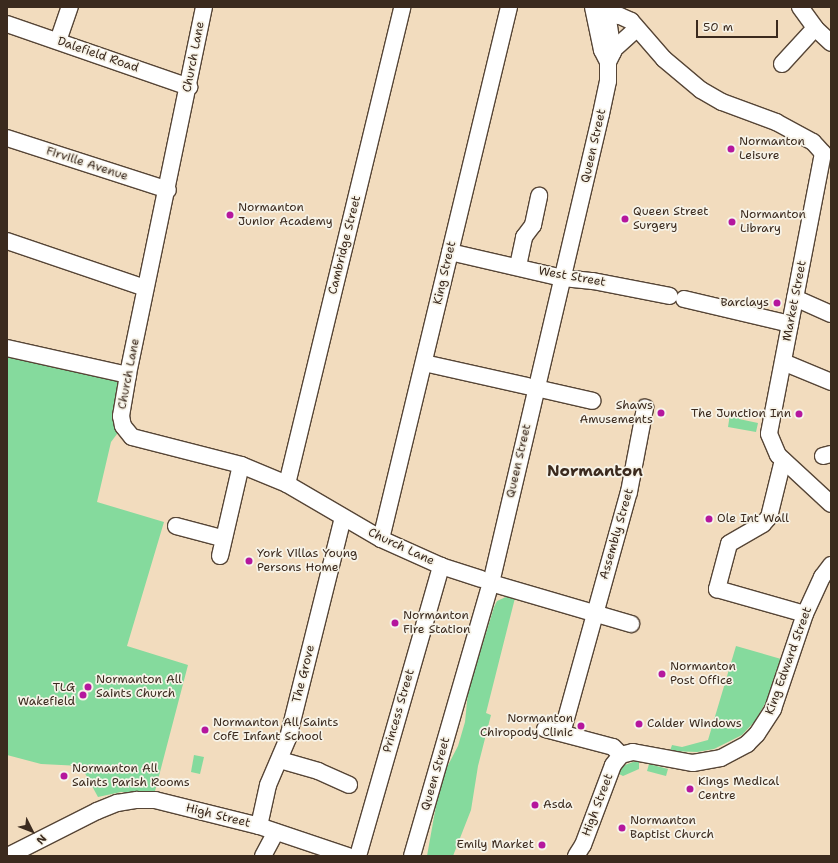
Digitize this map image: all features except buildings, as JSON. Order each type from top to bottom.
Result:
[{"type":"street","points":[[58,41],[70,7]]},
{"type":"street","name":"Church Lane","points":[[204,7],[168,190],[145,288],[128,375],[121,416],[128,434],[241,465],[287,484],[381,539],[441,566],[486,581],[631,624]]},
{"type":"street","name":"Cambridge Street","points":[[287,484],[402,7]]},
{"type":"street","name":"King Street","points":[[381,539],[509,7]]},
{"type":"street","points":[[800,7],[815,28],[831,43]]},
{"type":"street","points":[[605,14],[636,29],[611,56]]},
{"type":"street","name":"Queen Street","points":[[412,856],[486,581],[532,387],[563,278],[601,114],[608,81],[611,56],[602,50],[605,14]]},
{"type":"street","name":"Dalefield Road","points":[[7,24],[189,87]]},
{"type":"street","points":[[782,64],[815,28]]},
{"type":"street","name":"Market Street","points":[[636,29],[664,59],[701,90],[722,102],[776,122],[813,142],[823,153],[826,173],[795,298],[769,434],[778,454]]},
{"type":"street","name":"Firville Avenue","points":[[7,138],[168,190]]},
{"type":"street","points":[[518,266],[524,237],[533,225],[539,196]]},
{"type":"street","points":[[7,241],[145,288]]},
{"type":"street","name":"West Street","points":[[450,252],[518,266],[563,278],[593,281],[677,297],[790,324]]},
{"type":"street","points":[[795,298],[831,314]]},
{"type":"street","points":[[7,348],[128,375]]},
{"type":"street","points":[[783,362],[831,382]]},
{"type":"street","points":[[424,363],[593,401]]},
{"type":"street","name":"Assembly Street","points":[[562,733],[594,613],[629,492],[645,408]]},
{"type":"street","points":[[778,454],[831,504]]},
{"type":"street","points":[[778,454],[769,517],[763,524],[729,544],[717,589],[805,614]]},
{"type":"street","points":[[220,556],[241,465]]},
{"type":"street","name":"The Grove","points":[[259,826],[268,786],[288,738],[343,518]]},
{"type":"street","points":[[176,526],[221,538],[224,536]]},
{"type":"street","name":"King Edward Street","points":[[621,755],[633,752],[693,763],[721,758],[747,744],[766,722],[773,709],[805,614],[822,577],[831,565]]},
{"type":"street","name":"Princess Street","points":[[358,856],[441,566]]},
{"type":"street","points":[[545,729],[613,747],[621,755]]},
{"type":"street","name":"High Street","points":[[576,856],[583,845],[613,765],[621,755]]},
{"type":"street","points":[[280,760],[318,771],[349,785]]},
{"type":"street","name":"High Street","points":[[8,856],[86,816],[117,803],[155,800],[259,826],[348,856]]},
{"type":"street","points":[[263,856],[276,832]]},
{"type":"green space","points":[[7,348],[128,375],[123,426],[111,442],[97,502],[164,522],[127,646],[188,665],[154,795],[121,792],[98,797],[81,766],[41,764],[7,755]]},
{"type":"green space","points":[[730,414],[739,416],[739,419],[758,423],[756,432],[728,427]]},
{"type":"green space","points":[[508,596],[515,598],[486,713],[491,715],[478,766],[471,810],[453,856],[427,856],[437,800],[445,771],[458,746],[465,722],[468,692],[494,607],[497,601]]},
{"type":"green space","points":[[736,646],[781,659],[766,702],[755,721],[742,735],[714,749],[697,752],[670,751],[672,745],[682,747],[708,740]]},
{"type":"green space","points":[[194,755],[204,757],[200,774],[191,772]]},
{"type":"green space","points":[[633,762],[639,762],[639,769],[623,776],[617,773],[625,765]]},
{"type":"green space","points":[[649,764],[668,769],[666,776],[647,771]]},
{"type":"place","name":"Normanton Leisure","points":[[731,149]]},
{"type":"place","name":"Normanton Junior Academy","points":[[230,215]]},
{"type":"place","name":"Queen Street Surgery","points":[[625,219]]},
{"type":"place","name":"Normanton Library","points":[[732,222]]},
{"type":"place","name":"Barclays","points":[[777,303]]},
{"type":"place","name":"Shaws Amusements","points":[[661,413]]},
{"type":"place","name":"The Junction Inn","points":[[799,414]]},
{"type":"place","name":"Ole Int Wall","points":[[709,519]]},
{"type":"place","name":"York Villas Young Persons Home","points":[[249,561]]},
{"type":"place","name":"Normanton Fire Station","points":[[395,623]]},
{"type":"place","name":"Normanton Post Office","points":[[662,674]]},
{"type":"place","name":"Normanton All Saints Church","points":[[88,687]]},
{"type":"place","name":"TLG Wakefield","points":[[83,695]]},
{"type":"place","name":"Calder Windows","points":[[639,724]]},
{"type":"place","name":"Normanton Chiropody Clinic","points":[[581,726]]},
{"type":"place","name":"Normanton All Saints CofE Infant School","points":[[205,730]]},
{"type":"place","name":"Normanton All Saints Parish Rooms","points":[[64,776]]},
{"type":"place","name":"Kings Medical Centre","points":[[690,789]]},
{"type":"place","name":"Asda","points":[[535,805]]},
{"type":"place","name":"Normanton Baptist Church","points":[[622,828]]},
{"type":"place","name":"Emily Market","points":[[542,845]]},
{"type":"district","name":"Normanton","points":[[595,471]]}]
